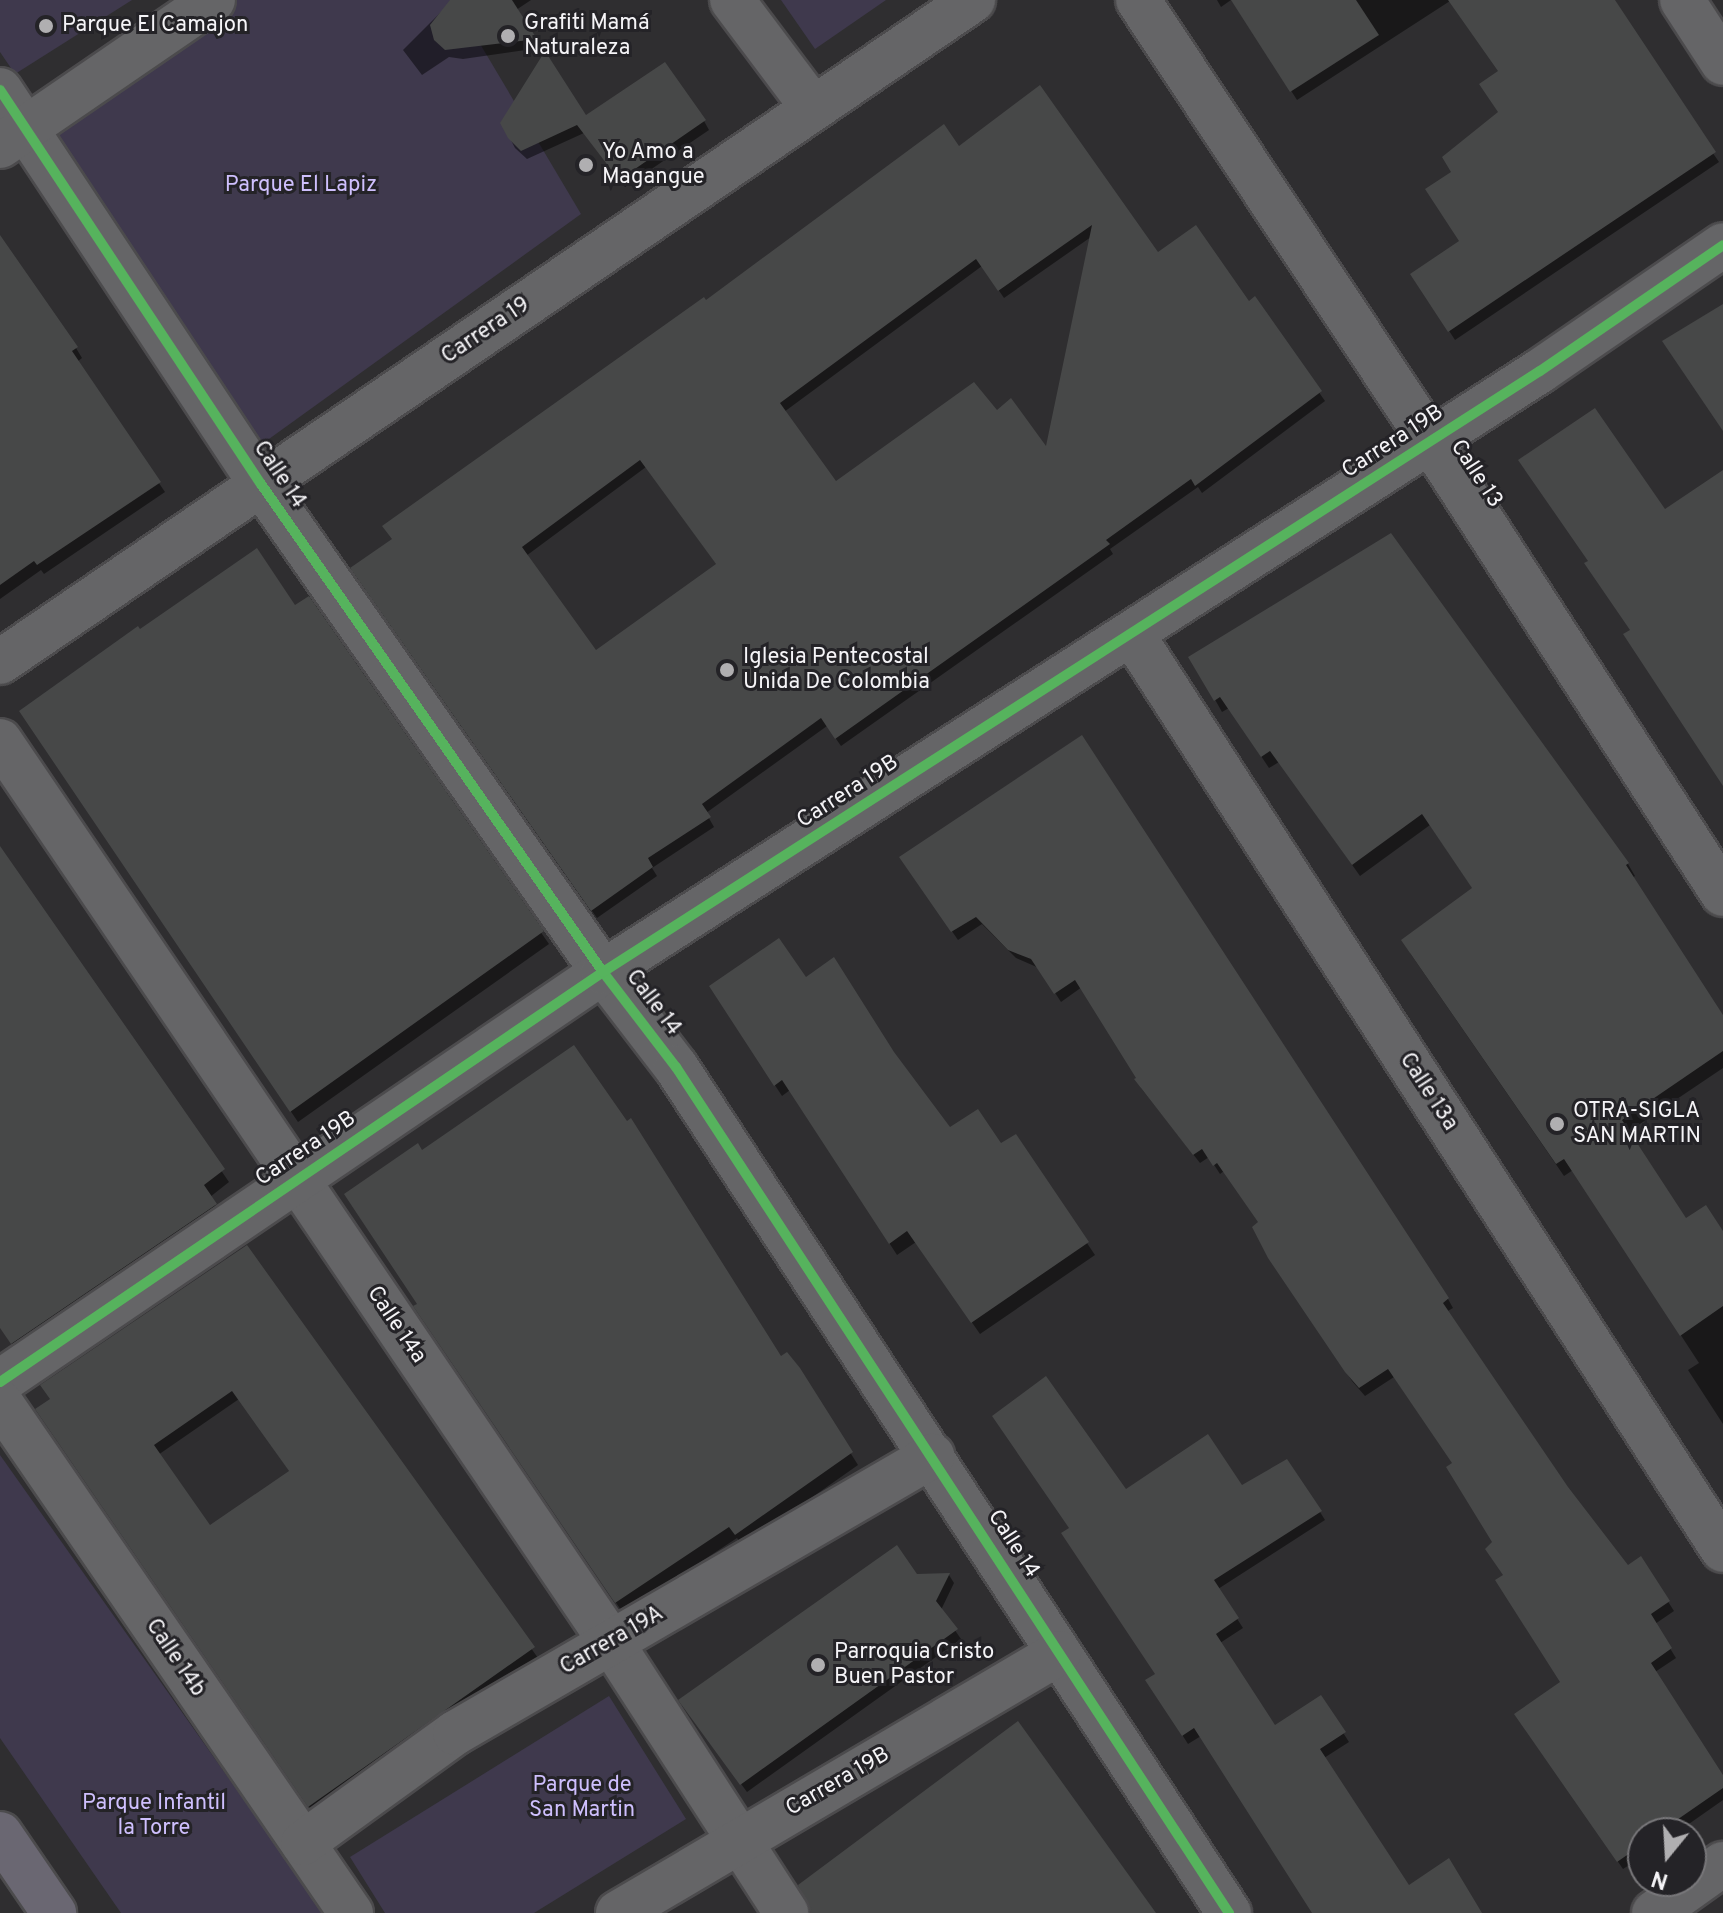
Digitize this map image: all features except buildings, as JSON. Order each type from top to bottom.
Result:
[{"type":"highway","points":[[0,1834],[54,1913]]},
{"type":"street","points":[[13,137],[213,0]]},
{"type":"street","points":[[732,0],[813,108]]},
{"type":"street","name":"Carrera 19","points":[[0,662],[973,0]]},
{"type":"street","name":"Calle 13","points":[[1138,0],[1431,442],[1723,894]]},
{"type":"street","points":[[1682,0],[1723,63]]},
{"type":"street","name":"Calle 14","points":[[0,90],[13,137],[603,972],[676,1067],[1229,1913]]},
{"type":"street","name":"Carrera 19B","points":[[0,1382],[603,972],[1431,442],[1723,245]]},
{"type":"street","name":"Calle 13a","points":[[1132,634],[1723,1550]]},
{"type":"street","name":"Calle 14a","points":[[0,741],[611,1642],[736,1841],[786,1913]]},
{"type":"street","name":"Calle 14b","points":[[0,1402],[351,1913]]},
{"type":"street","name":"Carrera 19A","points":[[303,1843],[455,1733],[932,1456]]},
{"type":"street","name":"Carrera 19B","points":[[618,1913],[1059,1653]]},
{"type":"street","points":[[1654,1913],[1723,1864]]},
{"type":"green space","name":"Parque El Camajon","points":[[0,0],[132,0],[15,74],[0,52]]},
{"type":"green space","name":"Parque El Lapiz","points":[[213,0],[454,0],[581,214],[262,444],[28,133]]},
{"type":"green space","points":[[781,0],[886,0],[815,49]]},
{"type":"green space","name":"Parque Infantil la Torre","points":[[0,1455],[324,1913],[121,1913],[0,1738]]},
{"type":"green space","name":"Parque de San Martin","points":[[609,1696],[686,1819],[534,1913],[385,1913],[350,1857]]},
{"type":"cycle path","points":[[0,90],[261,484],[603,972],[676,1067],[1229,1913]]},
{"type":"cycle path","points":[[0,1382],[603,972],[1540,371],[1723,245]]},
{"type":"place","name":"Parque El Camajon","points":[[46,26]]},
{"type":"place","name":"Grafiti Mamá Naturaleza","points":[[508,36]]},
{"type":"place","name":"Yo Amo a Magangue","points":[[586,165]]},
{"type":"place","name":"Iglesia Pentecostal Unida De Colombia","points":[[727,670]]},
{"type":"place","name":"OTRA-SIGLA SAN MARTIN","points":[[1557,1124]]},
{"type":"place","name":"Parroquia Cristo Buen Pastor","points":[[818,1665]]}]
